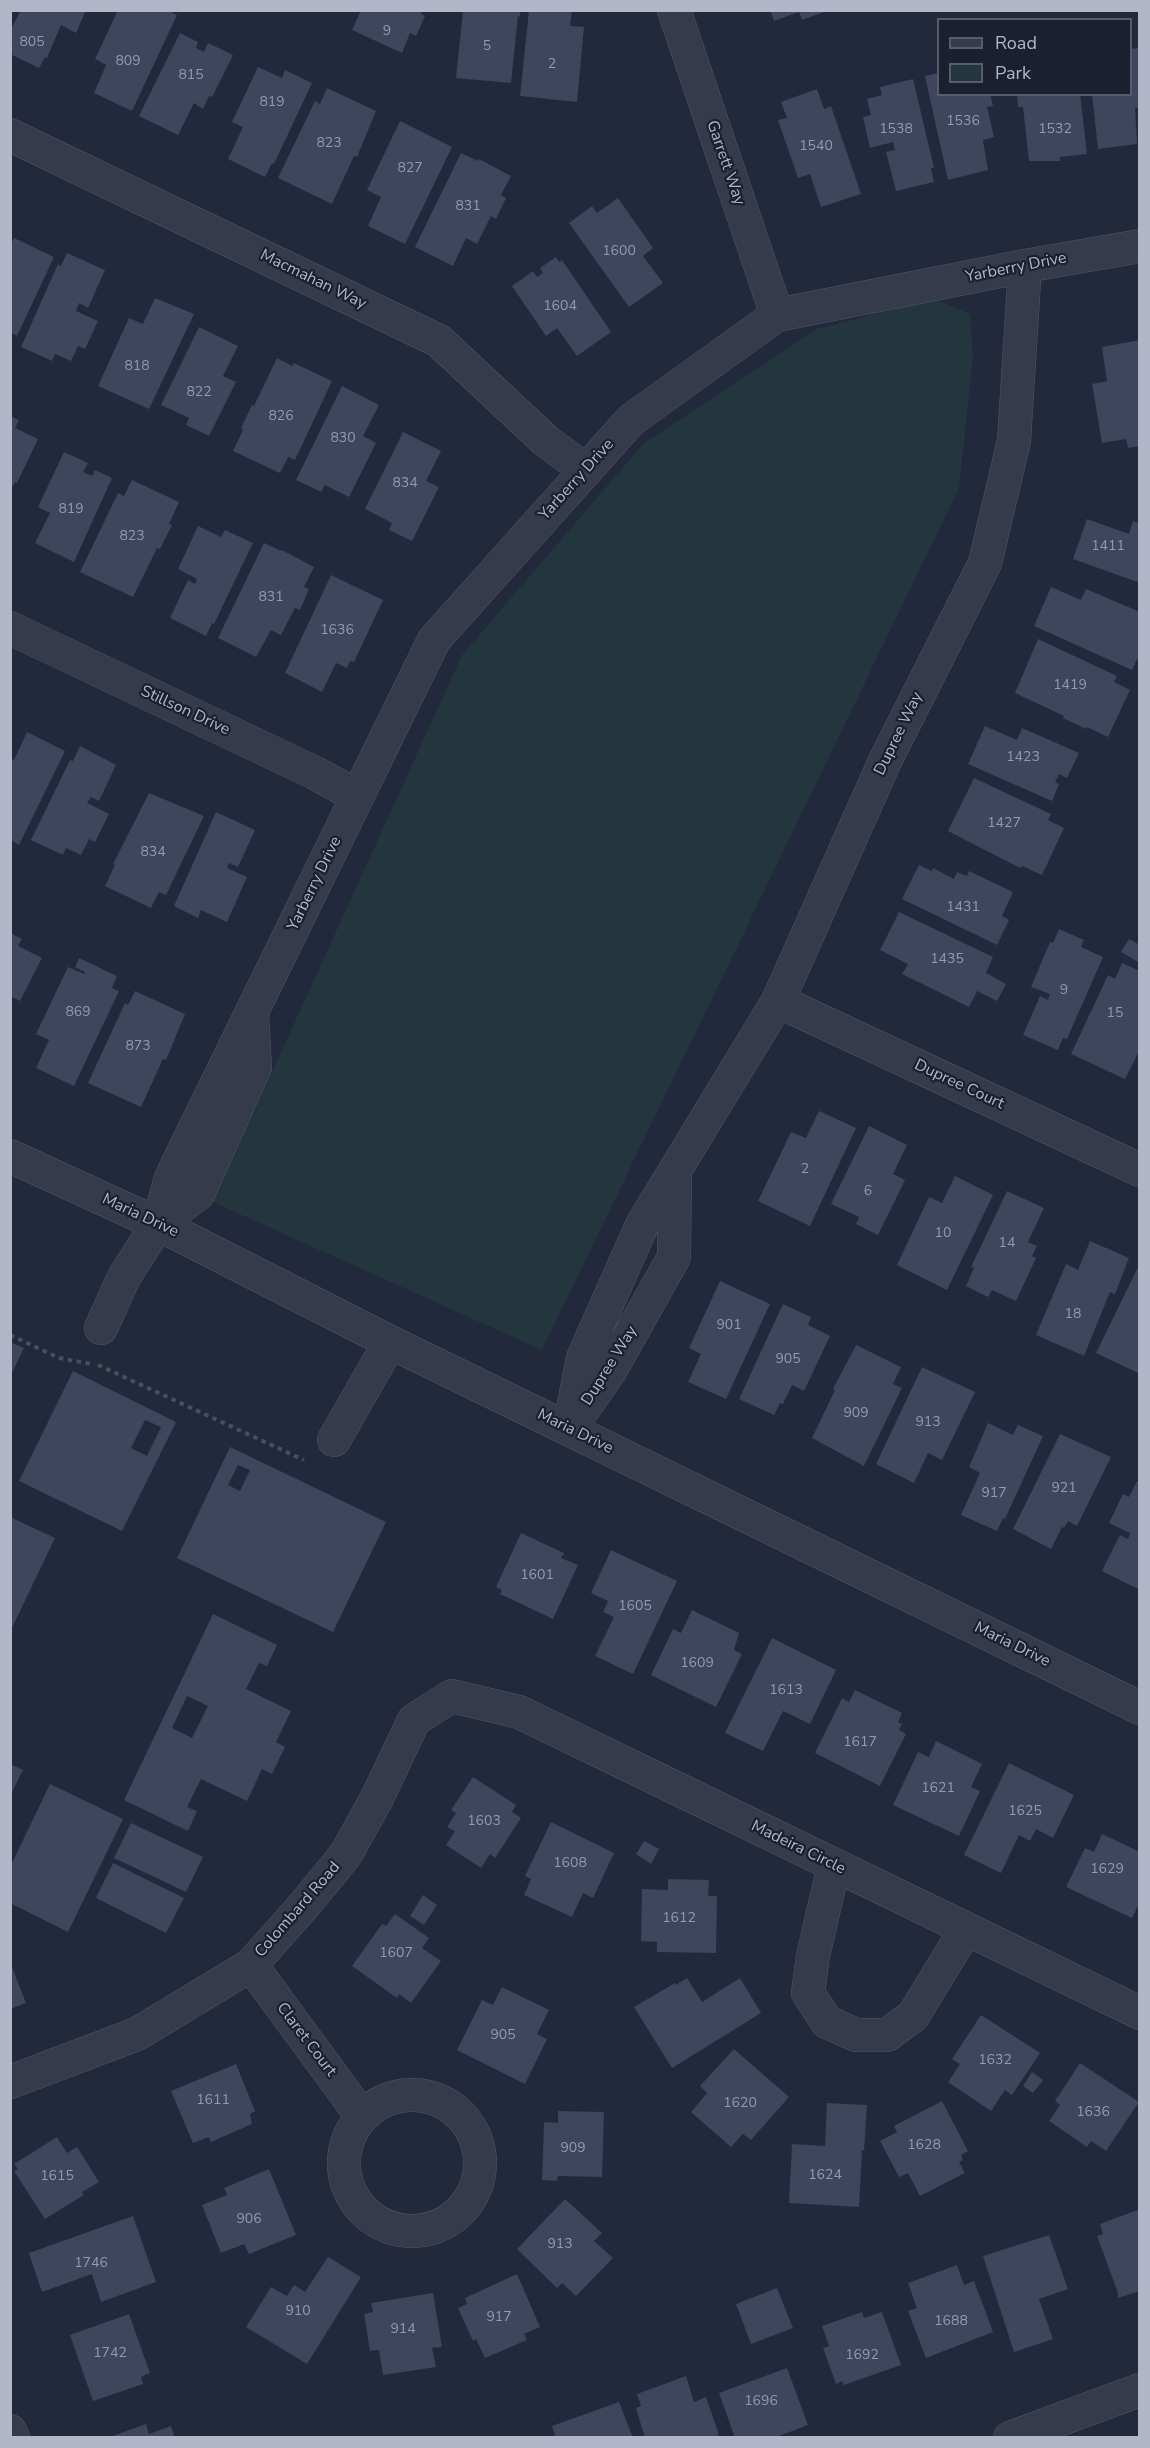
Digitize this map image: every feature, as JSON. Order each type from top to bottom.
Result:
[{"type":"street","name":"Garrett Way","points":[[674,10],[777,315]]},
{"type":"street","name":"Macmahan Way","points":[[10,135],[439,341],[545,440],[585,470]]},
{"type":"street","name":"Yarberry Drive","points":[[158,1224],[198,1194],[255,1067],[252,1013],[434,640],[631,420],[777,315],[1025,266],[1140,246]]},
{"type":"street","name":"Dupree Way","points":[[569,1429],[610,1371],[674,1257],[675,1171],[778,1001],[885,761],[985,563],[1014,441],[1025,266]]},
{"type":"street","name":"Stillson Drive","points":[[10,628],[315,772],[357,796]]},
{"type":"street","name":"Dupree Court","points":[[778,1001],[1140,1170]]},
{"type":"street","name":"Maria Drive","points":[[10,1156],[158,1224],[390,1342],[1140,1708]]},
{"type":"street","points":[[101,1328],[124,1277],[158,1224]]},
{"type":"street","points":[[334,1440],[390,1342]]},
{"type":"street","name":"Madeira Circle","points":[[452,1696],[519,1712],[1140,2013]]},
{"type":"street","name":"Colombard Road","points":[[10,2082],[137,2034],[251,1965],[346,1854],[377,1798],[414,1720],[452,1696]]},
{"type":"street","points":[[834,1865],[813,1956],[808,1993],[827,2022],[856,2035],[887,2035],[913,2016],[966,1929]]},
{"type":"street","name":"Claret Court","points":[[251,1965],[361,2115]]},
{"type":"street","points":[[401,2094],[424,2095],[446,2103],[464,2118],[476,2137],[481,2159],[480,2170],[478,2182],[468,2202],[453,2218],[432,2228],[410,2232],[388,2227],[368,2216],[353,2199],[344,2178],[343,2156],[349,2134],[361,2115],[380,2101],[401,2094]]},
{"type":"street","points":[[1010,2438],[1140,2390]]},
{"type":"street","points":[[10,2431],[13,2438]]},
{"type":"path","points":[[10,1335],[59,1358],[103,1366],[308,1462]]},
{"type":"green space","points":[[934,299],[970,314],[973,356],[959,488],[542,1350],[213,1202],[462,655],[644,443],[817,329]]},
{"type":"building","points":[[21,10],[86,10],[76,33],[61,25],[47,58],[45,57],[39,68],[10,54],[10,31]]},
{"type":"building","points":[[118,10],[167,10],[177,15],[132,111],[94,93],[106,65],[95,59]]},
{"type":"building","points":[[361,10],[422,10],[421,14],[425,16],[416,36],[410,33],[402,53],[352,30]]},
{"type":"building","points":[[463,10],[520,10],[511,83],[456,78]]},
{"type":"building","points":[[529,10],[572,10],[570,26],[584,27],[577,102],[520,96]]},
{"type":"building","points":[[770,10],[827,11],[802,20],[799,12],[774,21]]},
{"type":"building","points":[[180,33],[198,42],[196,48],[204,52],[208,43],[233,55],[212,97],[209,96],[203,109],[194,103],[178,135],[139,116]]},
{"type":"building","points":[[1140,48],[1140,107],[1135,108],[1137,144],[1098,149],[1092,96],[1132,96],[1132,49]]},
{"type":"building","points":[[258,67],[282,78],[285,70],[312,83],[274,164],[272,163],[265,177],[228,159],[243,127],[232,122]]},
{"type":"building","points":[[937,73],[937,96],[990,96],[993,106],[987,107],[994,137],[983,140],[988,170],[948,180],[925,76]]},
{"type":"building","points":[[913,79],[934,168],[931,168],[934,182],[896,191],[886,152],[895,150],[893,142],[870,148],[863,117],[871,115],[867,99],[882,95],[880,87]]},
{"type":"building","points":[[327,88],[376,111],[357,157],[354,156],[332,204],[278,178],[315,101],[320,104]]},
{"type":"building","points":[[817,89],[824,109],[831,106],[861,194],[821,207],[810,174],[798,178],[778,120],[787,118],[781,102]]},
{"type":"building","points":[[1017,96],[1080,96],[1087,154],[1060,157],[1060,161],[1029,161],[1023,107],[1018,107]]},
{"type":"building","points":[[400,121],[452,147],[405,244],[368,226],[381,197],[367,190]]},
{"type":"building","points":[[461,153],[478,161],[479,159],[511,176],[501,195],[506,198],[496,219],[491,216],[477,244],[466,238],[453,266],[415,247]]},
{"type":"building","points":[[618,198],[653,248],[643,256],[663,283],[629,307],[569,223],[592,206],[597,213]]},
{"type":"building","points":[[14,238],[54,257],[17,336],[10,332],[10,246]]},
{"type":"building","points":[[67,253],[105,270],[88,308],[79,303],[76,311],[98,321],[85,349],[78,346],[71,361],[55,354],[52,361],[21,347],[58,264],[61,266]]},
{"type":"building","points":[[556,257],[559,262],[562,260],[611,332],[577,356],[557,328],[546,336],[512,286],[533,271],[537,277],[543,273],[540,268]]},
{"type":"building","points":[[155,298],[194,314],[149,409],[98,386],[129,318],[143,324]]},
{"type":"building","points":[[199,327],[238,346],[223,376],[236,382],[209,436],[186,425],[189,418],[161,405]]},
{"type":"building","points":[[1140,340],[1140,446],[1128,448],[1126,439],[1102,443],[1092,384],[1107,381],[1102,347]]},
{"type":"building","points":[[277,358],[292,366],[294,363],[332,381],[295,460],[288,457],[280,473],[233,451],[243,430],[241,428]]},
{"type":"building","points":[[342,386],[379,405],[363,436],[376,443],[349,497],[325,485],[321,492],[296,480]]},
{"type":"building","points":[[10,416],[19,420],[15,428],[38,439],[17,483],[15,482],[10,491]]},
{"type":"building","points":[[403,432],[441,451],[426,481],[439,487],[412,541],[389,530],[392,523],[365,509]]},
{"type":"building","points":[[64,452],[88,463],[83,472],[92,476],[95,470],[112,478],[74,562],[35,543],[50,513],[38,507]]},
{"type":"building","points":[[132,480],[179,502],[169,524],[172,525],[160,549],[157,548],[133,597],[80,572],[118,493],[124,496]]},
{"type":"building","points":[[1087,519],[1129,534],[1133,521],[1140,523],[1140,583],[1073,559]]},
{"type":"building","points":[[198,526],[221,537],[225,530],[253,543],[206,636],[170,618],[188,580],[195,584],[197,579],[178,569]]},
{"type":"building","points":[[264,543],[314,567],[304,587],[309,589],[300,610],[295,608],[281,635],[271,630],[256,657],[218,638]]},
{"type":"building","points":[[331,575],[383,600],[354,662],[350,661],[347,668],[336,663],[322,692],[285,673]]},
{"type":"building","points":[[1051,587],[1081,600],[1086,589],[1140,612],[1140,653],[1132,670],[1034,626]]},
{"type":"building","points":[[1038,639],[1117,676],[1114,682],[1130,690],[1108,737],[1087,727],[1086,729],[1015,693]]},
{"type":"building","points":[[985,726],[1017,740],[1022,728],[1079,753],[1067,778],[1059,774],[1055,782],[1059,784],[1052,801],[968,764]]},
{"type":"building","points":[[27,732],[65,751],[19,845],[10,840],[10,758],[14,760]]},
{"type":"building","points":[[80,746],[116,765],[99,801],[91,797],[87,803],[109,814],[95,842],[89,839],[81,855],[66,848],[63,855],[31,840],[70,760],[73,761]]},
{"type":"building","points":[[974,778],[1051,814],[1048,820],[1064,828],[1042,875],[1022,866],[1020,868],[948,831]]},
{"type":"building","points":[[149,793],[204,816],[166,895],[159,892],[151,908],[105,886],[115,865],[113,864]]},
{"type":"building","points":[[216,812],[255,830],[238,867],[229,863],[227,868],[247,877],[227,922],[201,910],[198,918],[174,906]]},
{"type":"building","points":[[919,865],[932,871],[933,868],[954,879],[957,872],[967,876],[969,871],[1013,892],[1002,916],[1009,920],[997,945],[902,899]]},
{"type":"building","points":[[899,912],[993,957],[986,973],[1006,984],[997,1001],[977,991],[969,1007],[902,974],[908,964],[880,950]]},
{"type":"building","points":[[1059,929],[1084,940],[1081,947],[1103,957],[1067,1039],[1063,1038],[1058,1050],[1023,1035],[1040,996],[1048,1000],[1050,994],[1031,987],[1050,942],[1053,943]]},
{"type":"building","points":[[10,933],[22,939],[18,946],[42,958],[20,1001],[10,996]]},
{"type":"building","points":[[1129,939],[1140,945],[1140,963],[1121,952]]},
{"type":"building","points":[[79,958],[117,976],[112,988],[119,991],[74,1086],[36,1068],[49,1040],[36,1034],[68,967],[84,974],[85,972],[75,967]]},
{"type":"building","points":[[1122,963],[1140,971],[1140,1049],[1125,1079],[1071,1054],[1108,975],[1115,979]]},
{"type":"building","points":[[135,991],[185,1014],[166,1060],[163,1059],[141,1107],[88,1083],[125,1003],[128,1005]]},
{"type":"building","points":[[819,1111],[856,1128],[810,1226],[758,1201],[791,1132],[806,1138]]},
{"type":"building","points":[[869,1126],[907,1145],[893,1174],[905,1180],[878,1235],[856,1224],[859,1217],[831,1204]]},
{"type":"building","points":[[955,1176],[993,1195],[947,1290],[897,1265],[929,1197],[942,1203]]},
{"type":"building","points":[[1007,1191],[1044,1208],[1028,1242],[1037,1246],[1032,1256],[1036,1258],[1016,1301],[992,1290],[988,1297],[966,1286],[974,1268],[971,1267]]},
{"type":"building","points":[[1090,1241],[1129,1258],[1115,1294],[1110,1292],[1084,1356],[1036,1335],[1066,1264],[1078,1270]]},
{"type":"building","points":[[1140,1263],[1140,1374],[1096,1353]]},
{"type":"building","points":[[720,1281],[770,1304],[726,1399],[688,1382],[701,1354],[689,1348]]},
{"type":"building","points":[[783,1304],[811,1317],[808,1325],[830,1336],[804,1391],[792,1385],[783,1404],[780,1403],[774,1415],[739,1399]]},
{"type":"building","points":[[10,1342],[24,1348],[10,1377]]},
{"type":"building","points":[[856,1345],[901,1367],[893,1384],[902,1388],[864,1466],[812,1438],[835,1390],[833,1389]]},
{"type":"building","points":[[922,1367],[975,1392],[942,1460],[928,1453],[914,1483],[876,1464]]},
{"type":"building","points":[[73,1371],[176,1422],[122,1531],[19,1481]],"holes":[[[145,1420],[161,1427],[147,1456],[131,1448]]]},
{"type":"building","points":[[988,1423],[1013,1435],[1018,1425],[1043,1436],[1005,1519],[1003,1518],[997,1531],[961,1515],[980,1473],[969,1467]]},
{"type":"building","points":[[1060,1434],[1111,1457],[1077,1526],[1068,1521],[1064,1528],[1062,1527],[1051,1549],[1013,1529]]},
{"type":"building","points":[[230,1447],[386,1522],[333,1632],[177,1558]],"holes":[[[238,1465],[250,1470],[240,1491],[228,1485]]]},
{"type":"building","points":[[1137,1481],[1140,1482],[1140,1590],[1102,1571],[1120,1535],[1128,1539],[1130,1533],[1109,1523],[1123,1494],[1129,1497]]},
{"type":"building","points":[[10,1517],[55,1538],[10,1632]]},
{"type":"building","points":[[521,1533],[564,1553],[561,1558],[578,1565],[553,1619],[500,1594],[502,1590],[496,1587]]},
{"type":"building","points":[[611,1550],[677,1581],[633,1674],[595,1656],[614,1617],[603,1612],[608,1601],[591,1593]]},
{"type":"building","points":[[692,1610],[739,1633],[734,1650],[742,1654],[716,1707],[651,1675],[673,1629],[681,1633]]},
{"type":"building","points":[[213,1614],[277,1645],[267,1666],[259,1663],[246,1689],[291,1711],[276,1742],[285,1747],[272,1774],[262,1769],[247,1801],[201,1779],[187,1807],[197,1811],[188,1831],[124,1800]],"holes":[[[187,1696],[208,1706],[192,1738],[172,1728]]]},
{"type":"building","points":[[772,1638],[836,1670],[810,1724],[783,1711],[763,1751],[725,1733]]},
{"type":"building","points":[[855,1690],[902,1713],[898,1722],[902,1724],[899,1730],[906,1734],[880,1786],[815,1753],[842,1698],[849,1702]]},
{"type":"building","points":[[936,1741],[982,1764],[971,1787],[980,1791],[959,1836],[893,1805],[918,1752],[929,1757]]},
{"type":"building","points":[[1009,1763],[1074,1795],[1053,1838],[1036,1829],[1030,1841],[1019,1835],[1001,1873],[964,1855]]},
{"type":"building","points":[[10,1764],[23,1770],[10,1796]]},
{"type":"building","points":[[473,1777],[516,1805],[512,1812],[521,1818],[495,1858],[490,1854],[481,1868],[446,1845],[455,1831],[447,1827],[456,1813],[451,1810]]},
{"type":"building","points":[[50,1784],[123,1819],[68,1932],[10,1903],[10,1867]]},
{"type":"building","points":[[551,1822],[614,1853],[593,1898],[583,1893],[572,1917],[524,1895],[531,1879],[525,1876]]},
{"type":"building","points":[[131,1823],[203,1857],[186,1892],[114,1858]]},
{"type":"building","points":[[1102,1834],[1140,1852],[1140,1902],[1132,1918],[1066,1887],[1085,1848],[1094,1852]]},
{"type":"building","points":[[644,1841],[659,1849],[651,1864],[636,1854]]},
{"type":"building","points":[[113,1863],[184,1898],[166,1933],[96,1898]]},
{"type":"building","points":[[668,1879],[709,1880],[708,1896],[717,1896],[716,1953],[657,1952],[657,1942],[641,1941],[642,1889],[668,1890]]},
{"type":"building","points":[[423,1895],[437,1905],[424,1925],[410,1916]]},
{"type":"building","points":[[395,1914],[429,1938],[422,1948],[441,1961],[411,2003],[399,1994],[397,1998],[352,1966],[382,1924],[386,1926]]},
{"type":"building","points":[[10,1962],[26,2003],[10,2009]]},
{"type":"building","points":[[687,1978],[702,2002],[740,1978],[761,2013],[672,2068],[634,2007]]},
{"type":"building","points":[[502,1987],[549,2010],[537,2034],[547,2039],[525,2084],[457,2050],[482,2000],[493,2005]]},
{"type":"building","points":[[981,2015],[1040,2053],[1012,2095],[1005,2090],[991,2111],[948,2082],[960,2064],[952,2059]]},
{"type":"building","points":[[734,2049],[789,2097],[751,2140],[743,2134],[731,2147],[691,2112],[707,2093],[700,2086]]},
{"type":"building","points":[[1080,2063],[1139,2102],[1106,2151],[1091,2141],[1087,2147],[1049,2121],[1060,2105],[1055,2101]]},
{"type":"building","points":[[236,2064],[255,2111],[250,2114],[252,2124],[211,2142],[209,2137],[193,2143],[171,2091]]},
{"type":"building","points":[[1032,2072],[1043,2080],[1033,2093],[1023,2086]]},
{"type":"building","points":[[942,2101],[968,2151],[961,2155],[963,2160],[959,2162],[965,2173],[920,2196],[908,2173],[899,2177],[880,2141],[897,2132],[894,2126]]},
{"type":"building","points":[[827,2103],[867,2105],[859,2207],[789,2203],[792,2144],[825,2146]]},
{"type":"building","points":[[558,2111],[604,2112],[602,2177],[558,2176],[557,2181],[542,2180],[544,2122],[558,2123]]},
{"type":"building","points":[[57,2137],[67,2153],[77,2147],[99,2182],[82,2192],[84,2195],[45,2219],[14,2171],[18,2169],[14,2164]]},
{"type":"building","points":[[269,2169],[296,2235],[249,2254],[244,2244],[221,2253],[202,2205],[227,2195],[224,2188]]},
{"type":"building","points":[[565,2199],[602,2233],[594,2241],[613,2258],[576,2296],[562,2283],[557,2288],[517,2249]]},
{"type":"building","points":[[1140,2209],[1140,2291],[1118,2298],[1097,2236],[1103,2234],[1100,2224]]},
{"type":"building","points":[[133,2216],[156,2282],[101,2302],[92,2274],[42,2292],[29,2253]]},
{"type":"building","points":[[1049,2235],[1068,2289],[1039,2299],[1053,2339],[1014,2352],[983,2256]]},
{"type":"building","points":[[328,2257],[361,2277],[307,2364],[246,2327],[271,2287],[287,2296],[294,2285],[305,2292]]},
{"type":"building","points":[[957,2265],[964,2285],[974,2281],[993,2332],[926,2358],[908,2311],[917,2308],[908,2283]]},
{"type":"building","points":[[517,2274],[540,2327],[524,2334],[527,2340],[485,2358],[476,2339],[473,2341],[458,2308],[467,2304],[465,2298]]},
{"type":"building","points":[[777,2288],[793,2328],[751,2344],[736,2304]]},
{"type":"building","points":[[433,2293],[442,2347],[432,2348],[436,2367],[383,2375],[379,2350],[370,2351],[364,2314],[373,2312],[371,2303]]},
{"type":"building","points":[[862,2312],[864,2318],[882,2312],[901,2365],[844,2385],[842,2381],[836,2384],[823,2348],[829,2346],[822,2326]]},
{"type":"building","points":[[129,2314],[150,2373],[141,2377],[143,2384],[93,2401],[70,2335]]},
{"type":"building","points":[[787,2368],[808,2425],[774,2438],[735,2438],[719,2393]]},
{"type":"building","points":[[686,2376],[694,2402],[706,2397],[719,2435],[711,2438],[645,2438],[636,2408],[641,2406],[637,2394]]},
{"type":"building","points":[[619,2402],[633,2438],[556,2438],[552,2426]]},
{"type":"building","points":[[146,2424],[149,2434],[171,2426],[175,2438],[107,2438]]}]
